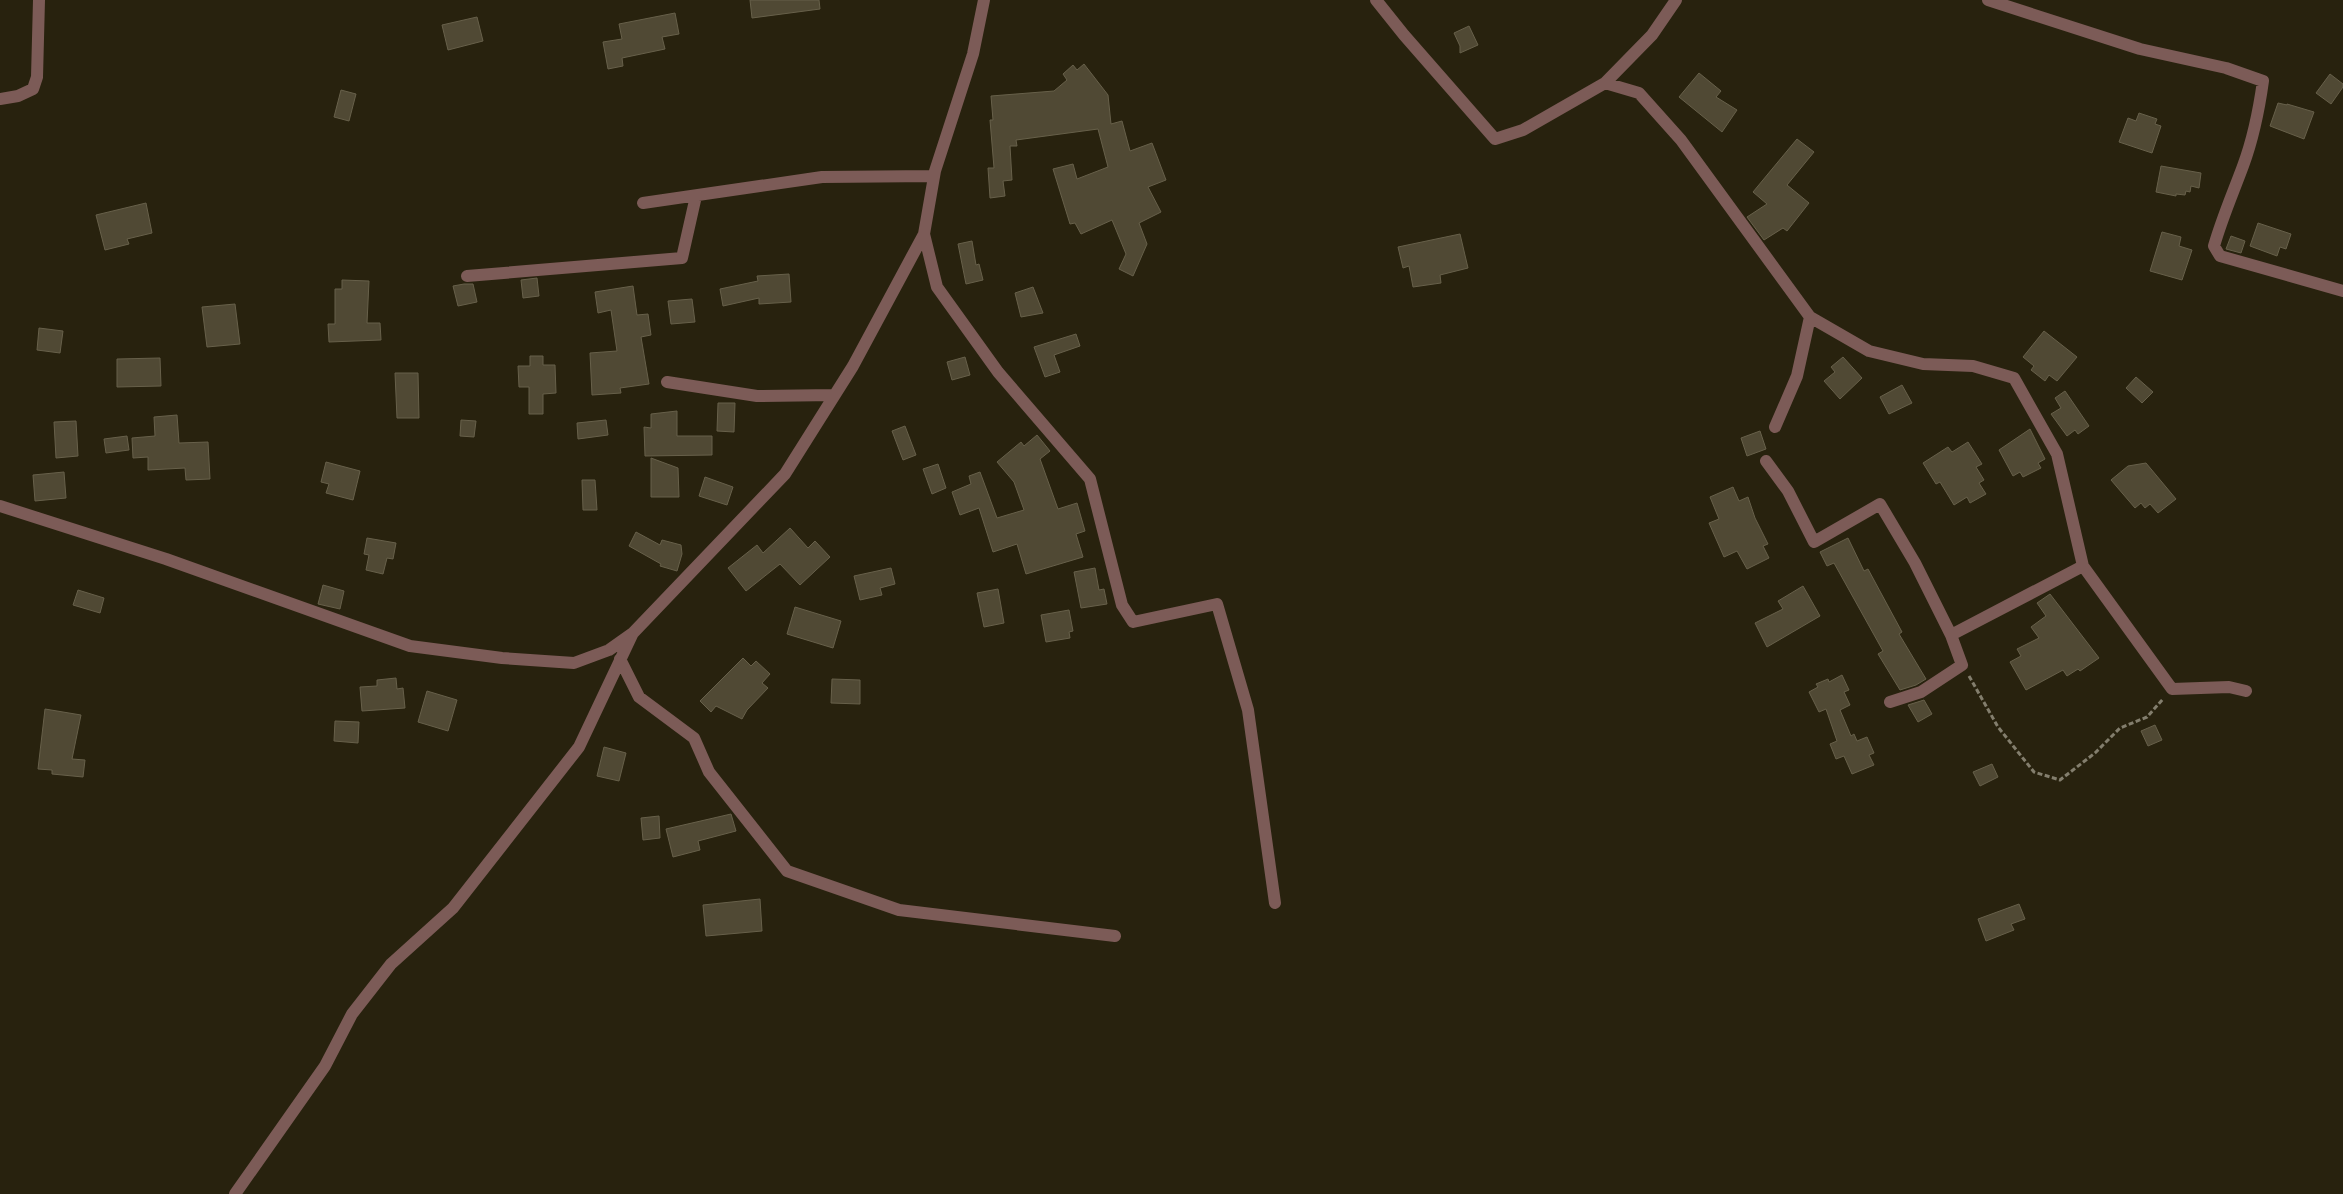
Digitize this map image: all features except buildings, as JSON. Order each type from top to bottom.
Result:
[{"type":"street","points":[[0,99],[18,96],[33,89],[37,77],[38,0]]},
{"type":"street","points":[[0,506],[166,559],[410,646],[502,658],[574,663],[609,650],[633,633],[785,474],[853,366],[924,234],[934,176],[973,54],[984,0]]},
{"type":"street","points":[[1376,0],[1404,35],[1495,138],[1523,130],[1605,84],[1652,35],[1676,0]]},
{"type":"street","points":[[1988,0],[2140,49],[2226,68],[2263,81],[2258,114],[2243,166],[2223,214],[2214,246],[2220,256],[2343,291]]},
{"type":"street","points":[[1605,84],[1639,93],[1681,140],[1810,317],[1870,351],[1923,364],[1973,366],[2014,378],[2057,454],[2083,566],[2172,689],[2229,687],[2246,691]]},
{"type":"street","points":[[643,203],[822,177],[934,176]]},
{"type":"street","points":[[467,276],[682,258],[696,196]]},
{"type":"street","points":[[924,234],[937,287],[942,295],[968,333],[1009,385],[1090,480],[1122,605],[1133,622],[1217,604],[1248,710],[1275,903]]},
{"type":"street","points":[[1775,428],[1797,376],[1810,317]]},
{"type":"street","points":[[667,382],[757,396],[834,395]]},
{"type":"street","points":[[1766,461],[1788,491],[1814,542],[1880,504],[1915,563],[1951,635],[1962,665],[1921,692],[1890,702]]},
{"type":"street","points":[[1951,635],[2083,566]]},
{"type":"street","points":[[235,1194],[325,1066],[352,1014],[391,964],[453,908],[579,747],[633,633]]},
{"type":"street","points":[[620,659],[639,696],[694,738],[709,772],[787,870],[899,910],[1115,936]]},
{"type":"path","points":[[1962,665],[1998,727],[2034,772],[2060,780],[2095,754],[2120,728],[2146,717],[2172,689]]}]
